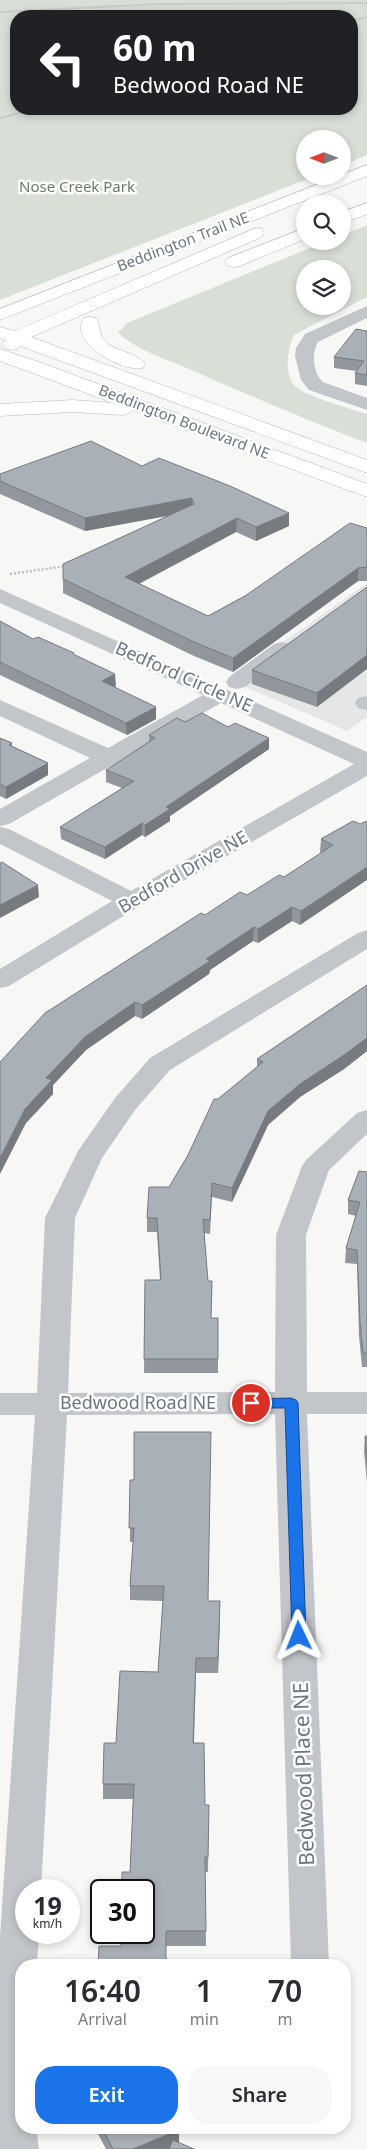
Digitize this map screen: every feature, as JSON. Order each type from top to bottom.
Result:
[{"type":"main road","name":"Beddington Trail NE","points":[[0,315],[367,170]]},
{"type":"main road","points":[[344,195],[367,185]]},
{"type":"main road","points":[[351,214],[367,208]]},
{"type":"main road","points":[[2,357],[9,335],[268,228]]},
{"type":"main road","points":[[222,266],[296,237]]},
{"type":"main road","points":[[2,357],[178,285]]},
{"type":"main road","points":[[90,322],[89,332],[93,341],[108,351],[263,421],[290,439]]},
{"type":"main road","name":"Beddington Boulevard NE","points":[[9,335],[367,468]]},
{"type":"main road","name":"Beddington Boulevard NE","points":[[2,357],[158,412],[367,492]]},
{"type":"main road","points":[[0,410],[73,406],[158,412]]},
{"type":"street","points":[[367,311],[311,338],[305,348],[304,356],[310,380],[326,391],[367,404]]},
{"type":"street","points":[[339,325],[360,332]]},
{"type":"street","name":"Bedford Circle NE","points":[[0,595],[229,688],[367,761]]},
{"type":"street","points":[[0,818],[229,688],[298,638]]},
{"type":"street","points":[[0,707],[107,757]]},
{"type":"street","name":"Bedford Drive NE","points":[[0,980],[131,901],[367,766]]},
{"type":"street","points":[[0,834],[131,901]]},
{"type":"street","points":[[18,1959],[52,1404],[60,1218],[88,1157],[125,1104],[160,1064],[367,938]]},
{"type":"street","name":"Bedwood Place NE","points":[[310,1959],[291,1403],[291,1235],[316,1166],[367,1119]]},
{"type":"street","name":"Bedwood Road NE","points":[[0,1404],[367,1403]]},
{"type":"street","points":[[15,2005],[10,2086],[15,2125]]},
{"type":"street","points":[[16,2134],[18,2149]]},
{"type":"path","points":[[40,10],[158,4],[367,3]]},
{"type":"path","points":[[9,574],[70,565]]},
{"type":"shaded area","points":[[367,583],[367,717],[347,731],[229,680]]},
{"type":"green space","name":"Nose Creek Park","points":[[0,0],[367,0],[367,155],[351,162],[351,130],[296,130],[296,183],[0,300]]},
{"type":"green space","points":[[367,225],[367,297],[351,305],[351,260],[296,260],[296,315],[332,315],[294,335],[290,346],[288,366],[293,384],[305,393],[367,414],[367,443],[152,354],[118,333],[127,323],[305,250],[351,250],[351,232]]},
{"type":"building","points":[[356,329],[367,331],[367,375],[355,373],[364,361],[334,357]]},
{"type":"building","points":[[91,441],[142,466],[159,458],[230,486],[289,513],[256,527],[237,518],[125,577],[208,616],[245,596],[350,523],[367,528],[367,567],[358,568],[233,658],[194,642],[63,579],[63,564],[194,504],[192,498],[85,518],[0,481],[0,474]]},
{"type":"building","points":[[367,587],[367,655],[317,693],[252,670]]},
{"type":"building","points":[[0,621],[33,639],[38,637],[115,674],[102,681],[156,707],[126,723],[0,662]]},
{"type":"building","points":[[202,713],[228,727],[235,723],[269,738],[166,807],[170,809],[145,825],[142,823],[105,847],[60,827],[134,781],[106,770],[155,738],[149,735],[177,718],[185,722]]},
{"type":"building","points":[[0,738],[12,743],[9,745],[48,763],[6,787],[0,784]]},
{"type":"building","points":[[353,821],[360,824],[367,821],[367,867],[301,911],[292,907],[258,929],[254,927],[206,959],[210,961],[142,1005],[135,1002],[86,1036],[46,1078],[52,1080],[25,1109],[0,1158],[0,1062],[45,1013],[201,913],[205,915],[240,892],[247,895],[279,875],[284,877],[333,845],[321,839]]},
{"type":"building","points":[[2,862],[38,885],[0,905],[0,863]]},
{"type":"building","points":[[367,985],[367,1038],[300,1084],[268,1111],[232,1188],[212,1183],[210,1220],[203,1219],[208,1281],[212,1281],[211,1318],[218,1318],[218,1359],[144,1359],[145,1280],[161,1280],[157,1218],[147,1218],[149,1187],[169,1187],[188,1155],[214,1099],[218,1099],[263,1062],[257,1059]]},
{"type":"building","points":[[359,1171],[367,1172],[367,1353],[363,1353],[357,1250],[346,1248],[360,1202],[348,1200]]},
{"type":"building","points":[[134,1432],[211,1432],[208,1601],[220,1601],[218,1658],[196,1658],[193,1743],[204,1743],[205,1805],[209,1805],[208,1857],[205,1857],[206,1931],[166,1931],[166,1959],[98,1959],[99,1946],[155,1944],[155,1879],[122,1879],[122,1872],[130,1872],[134,1784],[103,1784],[104,1743],[116,1743],[120,1671],[158,1672],[164,1586],[130,1586],[134,1528],[129,1528],[130,1480],[134,1480]]},
{"type":"building","points":[[365,1436],[367,1436],[367,1458]]},
{"type":"building","points":[[105,2134],[169,2134],[133,2149],[113,2149]]},
{"type":"building","points":[[173,2140],[194,2149],[169,2149]]},
{"type":"route","points":[[251,1403],[291,1403],[299,1636]]}]
